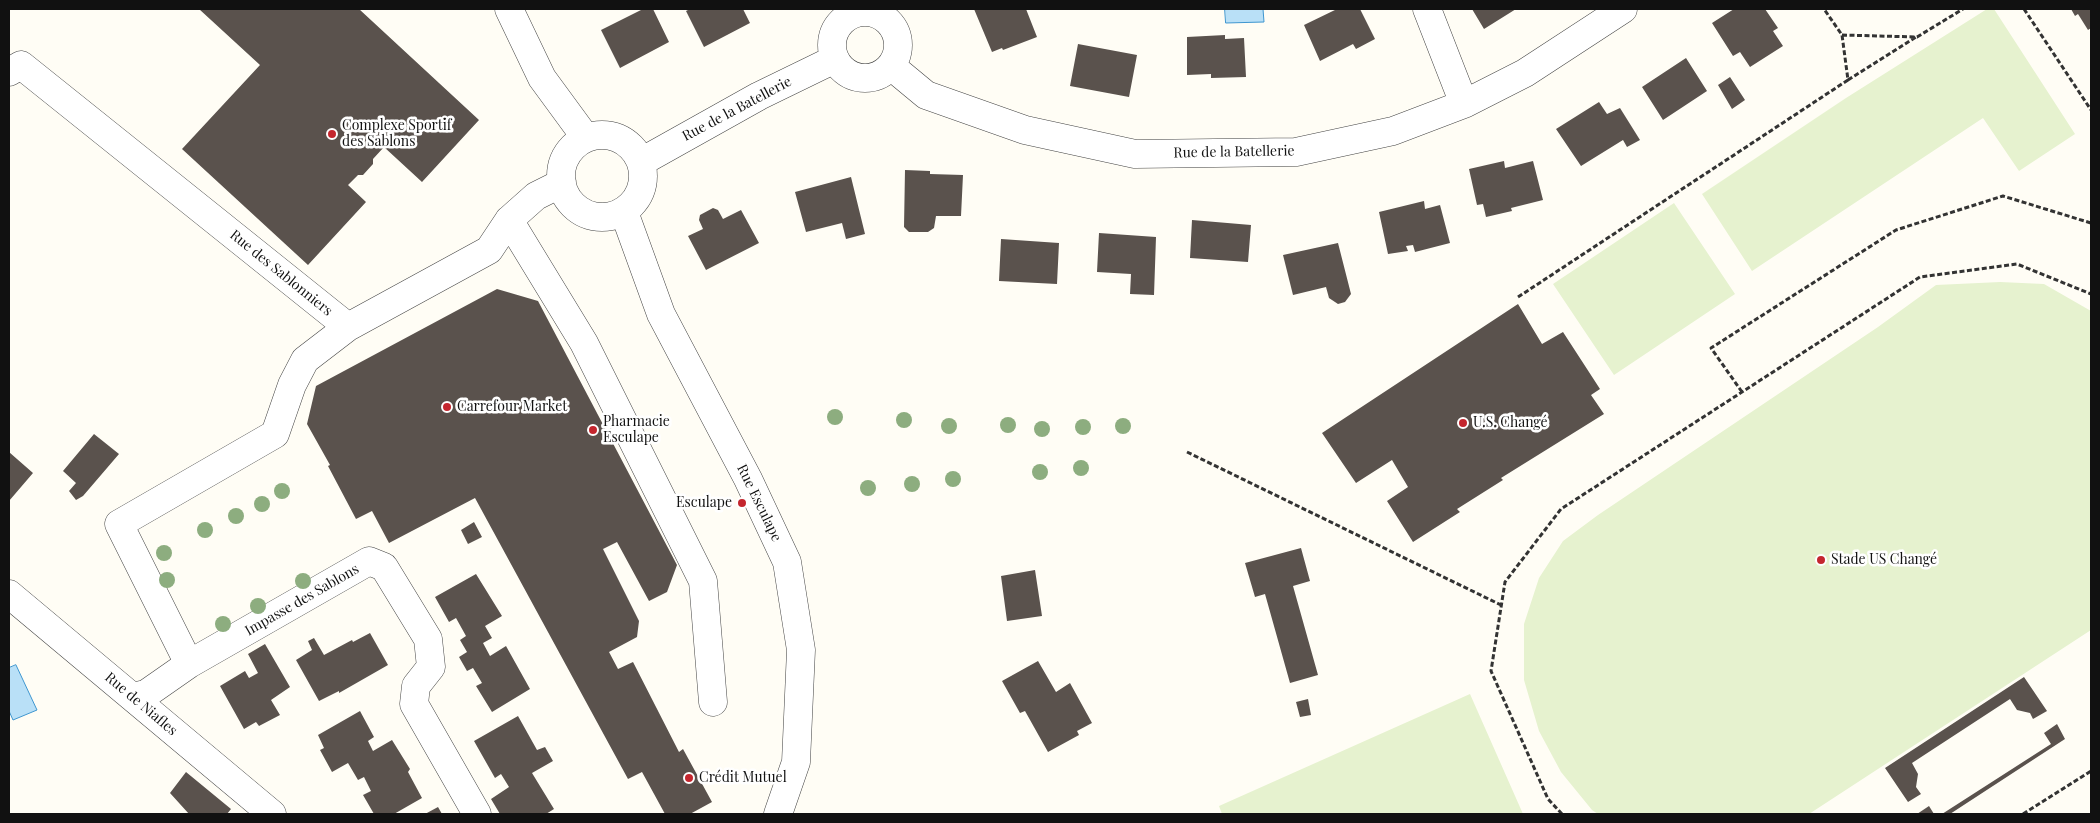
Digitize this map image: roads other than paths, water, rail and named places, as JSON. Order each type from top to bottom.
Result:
[{"type":"street","points":[[509,9],[542,78],[586,138]]},
{"type":"street","points":[[1427,9],[1464,104]]},
{"type":"street","name":"Rue de la Batellerie","points":[[891,66],[926,95],[1024,130],[1135,154],[1296,152],[1394,131],[1464,104],[1524,73],[1623,9]]},
{"type":"street","points":[[868,12],[889,14],[897,37],[898,47],[896,57],[891,66],[882,74],[872,78],[860,78],[850,75],[841,68],[835,59],[832,40],[845,13],[868,12]]},
{"type":"street","name":"Rue de la Batellerie","points":[[641,162],[759,96],[835,59]]},
{"type":"street","name":"Rue des Sablonniers","points":[[9,72],[21,65],[348,327]]},
{"type":"street","points":[[600,135],[612,136],[629,146],[641,162],[644,176],[641,190],[634,202],[624,212],[612,217],[598,218],[585,214],[574,207],[566,196],[562,183],[561,169],[566,156],[575,145],[586,138],[600,135]]},
{"type":"street","points":[[189,664],[119,524],[275,434],[292,386],[305,360],[348,327],[488,250],[509,220],[536,196],[562,183]]},
{"type":"street","name":"Rue Esculape","points":[[624,212],[662,314],[748,479],[787,562],[801,650],[796,762],[778,814]]},
{"type":"street","points":[[509,220],[584,343],[703,581],[713,702]]},
{"type":"street","name":"Impasse des Sablons","points":[[133,697],[146,694],[189,664],[369,561],[384,568],[428,639],[430,667],[416,686],[414,704],[477,814]]},
{"type":"street","name":"Rue de Niafles","points":[[9,594],[272,814]]},
{"type":"water","points":[[1225,9],[1263,9],[1264,22],[1226,23]]},
{"type":"water","points":[[16,665],[37,710],[13,720],[9,711],[9,668]]},
{"type":"place","name":"Complexe Sportif des Sablons","points":[[332,134]]},
{"type":"place","name":"Carrefour Market","points":[[447,407]]},
{"type":"place","name":"U.S. Changé","points":[[1463,423]]},
{"type":"place","name":"Pharmacie Esculape","points":[[593,430]]},
{"type":"place","name":"Esculape","points":[[742,503]]},
{"type":"place","name":"Stade US Changé","points":[[1821,560]]},
{"type":"place","name":"Crédit Mutuel","points":[[689,778]]}]
